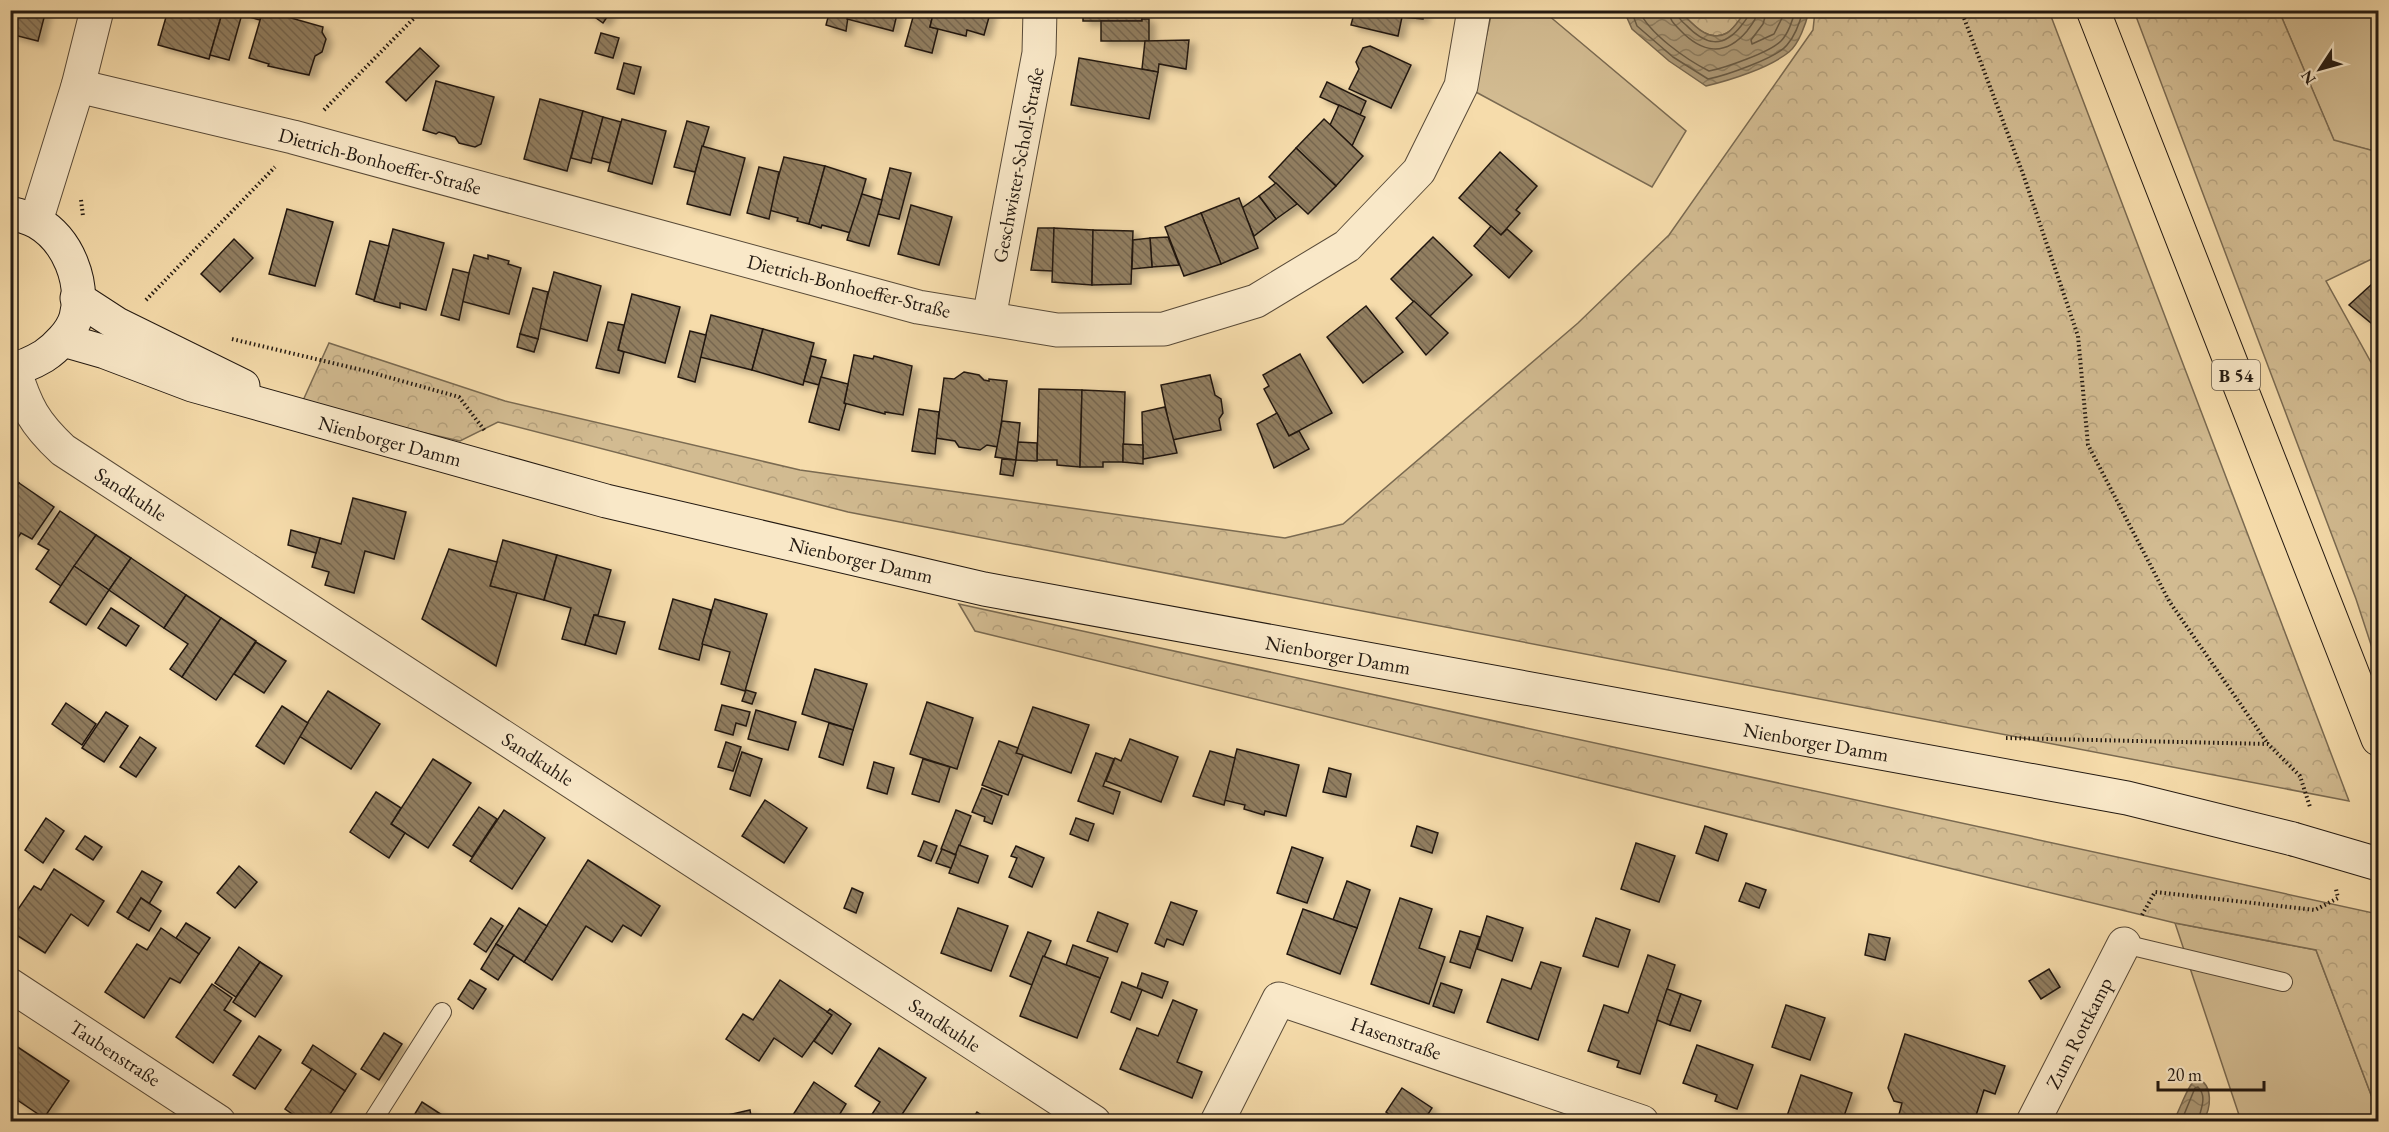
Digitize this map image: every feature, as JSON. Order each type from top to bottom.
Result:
[{"type":"highway","name":"B 54","points":[[2093,10],[2379,739]]},
{"type":"street","points":[[12,369],[33,363],[49,352],[63,340],[76,319],[76,274],[67,252],[52,233],[23,217],[78,86],[97,10]]},
{"type":"street","name":"Geschwister-Scholl-Straße","points":[[989,318],[1039,52],[1041,10]]},
{"type":"street","name":"Dietrich-Bonhoeffer-Straße","points":[[78,86],[293,137],[918,307],[1057,330],[1164,329],[1256,301],[1347,246],[1419,171],[1461,86],[1474,10]]},
{"type":"street","name":"Nienborger Damm","points":[[77,298],[117,324],[199,362],[303,418]]},
{"type":"street","name":"Nienborger Damm","points":[[63,340],[105,352],[192,385],[303,418],[606,501],[984,589],[2127,798],[2293,839],[2379,864]]},
{"type":"street","name":"Sandkuhle","points":[[12,369],[30,411],[42,429],[63,450],[1094,1122]]},
{"type":"street","name":"Zum Rottkamp","points":[[2033,1122],[2124,944]]},
{"type":"street","name":"Taubenstraße","points":[[10,985],[219,1122]]},
{"type":"street","name":"Hasenstraße","points":[[1218,1122],[1279,999],[1642,1122]]},
{"type":"lane","points":[[2124,944],[2283,982]]},
{"type":"lane","points":[[372,1122],[442,1012]]},
{"type":"path","points":[[1961,10],[2023,174],[2078,336],[2088,444],[2169,601],[2268,744]]},
{"type":"path","points":[[228,338],[366,371],[459,397],[487,433]]},
{"type":"path","points":[[2000,740],[2022,744]]},
{"type":"green space","points":[[1492,11],[1548,11],[1548,15],[1686,131],[1652,187],[1474,91]]},
{"type":"green space","points":[[1680,11],[1746,11],[1730,31],[1720,36],[1713,36],[1701,31]]},
{"type":"green space","points":[[1815,11],[2049,11],[2349,801],[848,512],[498,422],[460,441],[301,405],[329,343],[505,401],[800,470],[1285,538],[1343,524],[1578,323],[1669,235],[1813,30]]},
{"type":"green space","points":[[2134,11],[2279,11],[2334,140],[2378,152],[2378,256],[2326,281],[2378,375],[2378,666],[2356,599]]},
{"type":"green space","points":[[2279,11],[2378,11],[2378,152],[2334,141]]},
{"type":"green space","points":[[959,604],[2378,914],[2378,1113],[2316,950],[2175,923],[975,631]]},
{"type":"green space","points":[[2175,923],[2316,950],[2378,1113],[2378,1121],[2241,1121]]},
{"type":"water","points":[[1624,11],[1680,11],[1701,31],[1720,36],[1730,31],[1746,11],[1809,11],[1799,39],[1793,48],[1781,58],[1738,77],[1706,86],[1669,61],[1632,29]]},
{"type":"water","points":[[2197,1078],[2206,1086],[2208,1092],[2209,1104],[2206,1116],[2203,1121],[2176,1121],[2175,1118],[2188,1090]]},
{"type":"building","points":[[10,10],[46,10],[38,41],[10,34]]},
{"type":"building","points":[[168,10],[223,10],[209,59],[158,45]]},
{"type":"building","points":[[223,10],[242,14],[229,60],[210,55]]},
{"type":"building","points":[[243,10],[263,10],[260,20],[242,15]]},
{"type":"building","points":[[263,10],[323,27],[322,32],[326,39],[322,52],[315,56],[309,75],[268,66],[269,64],[249,58]]},
{"type":"building","points":[[585,10],[612,10],[603,23]]},
{"type":"building","points":[[830,10],[849,10],[846,31],[826,25]]},
{"type":"building","points":[[849,10],[898,10],[893,31],[847,19]]},
{"type":"building","points":[[915,10],[934,10],[930,27],[938,29],[932,53],[905,46]]},
{"type":"building","points":[[934,10],[991,10],[984,35],[967,30],[966,36],[930,27]]},
{"type":"building","points":[[1083,10],[1142,10],[1142,21],[1083,21]]},
{"type":"building","points":[[1355,10],[1402,17],[1398,36],[1351,25]]},
{"type":"building","points":[[1379,10],[1424,10],[1423,19],[1379,15]]},
{"type":"building","points":[[1142,19],[1149,19],[1149,41],[1101,41],[1101,21],[1142,21]]},
{"type":"building","points":[[601,33],[619,38],[613,58],[595,53]]},
{"type":"building","points":[[1189,40],[1186,69],[1159,64],[1158,72],[1142,69],[1145,41]]},
{"type":"building","points":[[1370,46],[1411,65],[1391,108],[1349,89],[1359,69],[1356,62],[1363,48]]},
{"type":"building","points":[[420,48],[439,66],[406,101],[386,82]]},
{"type":"building","points":[[1079,58],[1158,72],[1149,119],[1071,105]]},
{"type":"building","points":[[624,63],[641,67],[634,94],[617,89]]},
{"type":"building","points":[[436,81],[494,97],[481,144],[475,147],[459,143],[455,137],[423,130]]},
{"type":"building","points":[[1327,82],[1366,101],[1360,115],[1320,97]]},
{"type":"building","points":[[540,99],[583,111],[567,171],[524,159]]},
{"type":"building","points":[[1339,105],[1365,117],[1352,146],[1330,125]]},
{"type":"building","points":[[583,111],[603,117],[591,163],[571,158]]},
{"type":"building","points":[[603,117],[621,122],[610,163],[592,158]]},
{"type":"building","points":[[622,119],[666,131],[652,184],[608,171]]},
{"type":"building","points":[[1324,119],[1363,156],[1336,186],[1296,148]]},
{"type":"building","points":[[687,121],[709,127],[695,172],[674,167]]},
{"type":"building","points":[[702,146],[745,158],[730,215],[687,204]]},
{"type":"building","points":[[1296,148],[1336,186],[1308,214],[1269,177]]},
{"type":"building","points":[[1500,152],[1537,186],[1516,210],[1520,213],[1501,235],[1459,198]]},
{"type":"building","points":[[784,157],[825,166],[809,224],[797,221],[798,218],[769,210]]},
{"type":"building","points":[[825,166],[866,179],[851,233],[809,224]]},
{"type":"building","points":[[759,167],[779,172],[769,219],[747,213]]},
{"type":"building","points":[[890,168],[911,173],[899,219],[878,214]]},
{"type":"building","points":[[1276,183],[1297,204],[1276,219],[1259,196]]},
{"type":"building","points":[[862,194],[882,200],[869,246],[847,240]]},
{"type":"building","points":[[1259,196],[1276,219],[1254,236],[1242,208]]},
{"type":"building","points":[[1239,198],[1258,248],[1221,264],[1201,213]]},
{"type":"building","points":[[911,205],[952,217],[939,265],[898,254]]},
{"type":"building","points":[[287,209],[333,222],[315,286],[269,274]]},
{"type":"building","points":[[1201,213],[1221,264],[1184,276],[1165,227]]},
{"type":"building","points":[[1491,226],[1501,235],[1507,229],[1532,251],[1509,278],[1474,246]]},
{"type":"building","points":[[1038,228],[1054,228],[1053,271],[1031,270]]},
{"type":"building","points":[[1054,228],[1093,230],[1092,285],[1052,282]]},
{"type":"building","points":[[393,229],[444,243],[426,310],[400,303],[400,308],[374,301]]},
{"type":"building","points":[[1093,230],[1133,231],[1131,284],[1092,285]]},
{"type":"building","points":[[1168,237],[1179,265],[1152,267],[1150,238]]},
{"type":"building","points":[[1433,237],[1472,275],[1429,317],[1391,279]]},
{"type":"building","points":[[1150,238],[1152,267],[1132,269],[1133,240]]},
{"type":"building","points":[[234,239],[253,258],[220,292],[201,274]]},
{"type":"building","points":[[370,241],[389,246],[374,300],[356,294]]},
{"type":"building","points":[[474,255],[488,259],[488,255],[509,261],[508,264],[521,268],[509,314],[461,301]]},
{"type":"building","points":[[453,269],[469,273],[459,320],[441,315]]},
{"type":"building","points":[[554,272],[601,286],[587,341],[539,328]]},
{"type":"building","points":[[2372,284],[2378,290],[2378,335],[2375,331],[2377,328],[2349,305]]},
{"type":"building","points":[[533,288],[548,292],[538,339],[520,334]]},
{"type":"building","points":[[632,294],[680,307],[665,363],[618,350]]},
{"type":"building","points":[[1414,301],[1448,333],[1426,355],[1396,318]]},
{"type":"building","points":[[1366,306],[1403,352],[1363,383],[1327,337]]},
{"type":"building","points":[[711,315],[763,329],[752,370],[700,357]]},
{"type":"building","points":[[608,322],[624,325],[618,350],[624,352],[619,373],[596,368]]},
{"type":"building","points":[[763,329],[814,343],[803,385],[752,370]]},
{"type":"building","points":[[690,331],[706,335],[695,382],[678,377]]},
{"type":"building","points":[[520,334],[538,339],[534,352],[517,347]]},
{"type":"building","points":[[1300,354],[1332,413],[1289,436],[1264,389],[1269,386],[1263,375]]},
{"type":"building","points":[[854,355],[873,359],[874,356],[912,366],[903,415],[885,412],[885,414],[844,403]]},
{"type":"building","points":[[811,356],[826,360],[819,385],[804,381]]},
{"type":"building","points":[[964,372],[979,375],[984,380],[1007,381],[998,447],[987,445],[980,450],[959,447],[955,441],[936,438],[944,378],[954,379]]},
{"type":"building","points":[[1210,375],[1215,395],[1221,399],[1223,413],[1219,419],[1221,430],[1172,440],[1161,385]]},
{"type":"building","points":[[821,377],[848,384],[844,403],[846,404],[839,430],[809,422]]},
{"type":"building","points":[[1039,389],[1082,390],[1080,467],[1057,465],[1057,460],[1037,460]]},
{"type":"building","points":[[1082,390],[1125,392],[1123,462],[1103,462],[1103,467],[1080,467]]},
{"type":"building","points":[[1165,407],[1177,453],[1143,459],[1142,412]]},
{"type":"building","points":[[919,409],[939,412],[935,454],[912,451]]},
{"type":"building","points":[[1277,413],[1289,436],[1299,431],[1309,449],[1274,468],[1257,424]]},
{"type":"building","points":[[1002,421],[1020,423],[1016,460],[995,457]]},
{"type":"building","points":[[1018,442],[1037,443],[1037,461],[1016,460]]},
{"type":"building","points":[[1123,444],[1143,445],[1143,464],[1123,462]]},
{"type":"building","points":[[1002,459],[1016,460],[1013,476],[1000,474]]},
{"type":"building","points":[[10,477],[19,483],[10,494]]},
{"type":"building","points":[[19,483],[54,507],[32,539],[21,533],[10,549],[10,494]]},
{"type":"building","points":[[353,498],[406,512],[394,559],[365,551],[354,593],[325,585],[329,572],[312,567],[320,538],[341,544]]},
{"type":"building","points":[[60,511],[96,535],[61,586],[36,569],[49,550],[38,544]]},
{"type":"building","points":[[291,530],[320,538],[316,553],[288,545]]},
{"type":"building","points":[[96,535],[131,558],[109,590],[74,566]]},
{"type":"building","points":[[503,540],[557,555],[544,600],[490,586]]},
{"type":"building","points":[[449,549],[497,562],[490,586],[517,593],[496,666],[422,619]]},
{"type":"building","points":[[557,555],[611,570],[598,615],[594,615],[585,645],[562,639],[571,608],[544,600]]},
{"type":"building","points":[[131,558],[186,595],[164,628],[109,590]]},
{"type":"building","points":[[74,566],[109,590],[86,625],[50,602]]},
{"type":"building","points":[[186,595],[221,618],[182,677],[170,669],[188,644],[164,628]]},
{"type":"building","points":[[673,599],[711,610],[699,660],[659,649]]},
{"type":"building","points":[[715,599],[767,614],[745,691],[721,684],[730,652],[702,644]]},
{"type":"building","points":[[111,608],[139,626],[126,646],[98,628]]},
{"type":"building","points":[[594,615],[625,622],[616,654],[585,645]]},
{"type":"building","points":[[221,618],[256,641],[216,700],[182,677]]},
{"type":"building","points":[[256,642],[286,661],[264,693],[234,674]]},
{"type":"building","points":[[815,669],[867,684],[853,730],[802,714]]},
{"type":"building","points":[[746,690],[756,693],[752,704],[742,701]]},
{"type":"building","points":[[328,691],[380,724],[351,769],[299,736]]},
{"type":"building","points":[[927,702],[973,718],[957,769],[910,754]]},
{"type":"building","points":[[66,703],[96,724],[82,745],[52,724]]},
{"type":"building","points":[[722,705],[750,712],[746,726],[736,723],[733,735],[715,730]]},
{"type":"building","points":[[282,706],[308,723],[284,764],[256,746]]},
{"type":"building","points":[[1033,707],[1089,725],[1071,773],[1016,753]]},
{"type":"building","points":[[756,710],[796,722],[788,750],[748,739]]},
{"type":"building","points":[[106,712],[128,726],[104,762],[82,748]]},
{"type":"building","points":[[829,723],[853,730],[843,765],[819,757]]},
{"type":"building","points":[[140,737],[156,748],[136,777],[120,767]]},
{"type":"building","points":[[1130,739],[1178,757],[1161,802],[1106,781],[1115,758],[1121,761]]},
{"type":"building","points":[[999,741],[1018,748],[1016,753],[1023,755],[1008,795],[982,785]]},
{"type":"building","points":[[726,742],[741,747],[733,771],[718,767]]},
{"type":"building","points":[[1237,749],[1299,765],[1286,816],[1265,811],[1264,815],[1244,809],[1245,805],[1224,800]]},
{"type":"building","points":[[1210,751],[1235,758],[1224,805],[1193,796]]},
{"type":"building","points":[[742,752],[762,759],[750,796],[730,789]]},
{"type":"building","points":[[1096,753],[1114,759],[1103,786],[1120,792],[1113,814],[1078,801]]},
{"type":"building","points":[[433,759],[471,783],[428,848],[391,824]]},
{"type":"building","points":[[923,759],[950,767],[939,802],[912,794]]},
{"type":"building","points":[[874,762],[894,768],[887,794],[867,788]]},
{"type":"building","points":[[1329,768],[1351,774],[1346,797],[1323,792]]},
{"type":"building","points":[[982,788],[1002,796],[992,824],[984,821],[985,817],[972,812]]},
{"type":"building","points":[[376,792],[401,808],[391,824],[405,833],[389,858],[350,832]]},
{"type":"building","points":[[765,800],[807,828],[784,863],[742,836]]},
{"type":"building","points":[[479,807],[497,819],[472,857],[453,845]]},
{"type":"building","points":[[504,810],[545,838],[512,889],[470,861]]},
{"type":"building","points":[[956,810],[971,816],[956,855],[941,849]]},
{"type":"building","points":[[46,818],[64,831],[43,863],[25,850]]},
{"type":"building","points":[[1076,818],[1094,824],[1088,841],[1070,834]]},
{"type":"building","points":[[1417,826],[1438,833],[1432,853],[1411,846]]},
{"type":"building","points":[[1705,826],[1727,834],[1718,861],[1696,853]]},
{"type":"building","points":[[85,836],[102,847],[93,860],[76,849]]},
{"type":"building","points":[[924,841],[937,846],[931,861],[918,856]]},
{"type":"building","points":[[1636,843],[1675,856],[1659,902],[1621,889]]},
{"type":"building","points":[[959,845],[988,856],[978,883],[949,873]]},
{"type":"building","points":[[1016,846],[1044,858],[1032,887],[1009,877],[1017,858],[1011,856]]},
{"type":"building","points":[[1292,847],[1323,858],[1307,903],[1277,893]]},
{"type":"building","points":[[942,849],[956,855],[951,868],[936,863]]},
{"type":"building","points":[[588,860],[660,906],[641,936],[623,925],[612,942],[586,926],[552,980],[524,962]]},
{"type":"building","points":[[239,866],[257,882],[235,908],[217,893]]},
{"type":"building","points":[[54,869],[104,901],[88,926],[71,914],[45,953],[10,931],[10,921],[34,886],[41,890]]},
{"type":"building","points":[[142,871],[162,882],[149,904],[141,898],[128,919],[117,912]]},
{"type":"building","points":[[1347,881],[1370,890],[1357,928],[1333,920]]},
{"type":"building","points":[[1746,883],[1766,890],[1759,908],[1739,901]]},
{"type":"building","points":[[852,888],[863,893],[856,913],[844,908]]},
{"type":"building","points":[[141,898],[161,911],[149,931],[128,919]]},
{"type":"building","points":[[1400,898],[1432,909],[1419,948],[1445,957],[1429,1004],[1371,984]]},
{"type":"building","points":[[1171,902],[1197,911],[1183,945],[1167,939],[1164,947],[1155,943]]},
{"type":"building","points":[[519,908],[547,926],[524,962],[496,944]]},
{"type":"building","points":[[958,908],[1008,926],[991,971],[941,953]]},
{"type":"building","points":[[1303,909],[1357,928],[1340,974],[1287,954]]},
{"type":"building","points":[[1098,912],[1128,924],[1117,952],[1087,941]]},
{"type":"building","points":[[1487,916],[1523,928],[1512,961],[1477,949]]},
{"type":"building","points":[[491,918],[503,926],[486,952],[474,944]]},
{"type":"building","points":[[1596,918],[1630,930],[1618,967],[1583,956]]},
{"type":"building","points":[[186,923],[210,938],[199,954],[176,938]]},
{"type":"building","points":[[161,928],[199,954],[180,983],[170,978],[144,1018],[105,992],[137,944],[147,950]]},
{"type":"building","points":[[1460,931],[1480,937],[1470,968],[1450,962]]},
{"type":"building","points":[[1028,932],[1051,941],[1032,985],[1010,976]]},
{"type":"building","points":[[1869,934],[1890,938],[1885,960],[1865,955]]},
{"type":"building","points":[[496,944],[514,955],[498,980],[481,969]]},
{"type":"building","points":[[1073,945],[1108,958],[1100,978],[1066,965]]},
{"type":"building","points":[[239,947],[260,962],[236,997],[215,983]]},
{"type":"building","points":[[1648,955],[1675,965],[1640,1074],[1617,1067],[1619,1061],[1588,1051],[1604,1005],[1628,1013]]},
{"type":"building","points":[[1043,956],[1100,978],[1077,1038],[1020,1016]]},
{"type":"building","points":[[260,962],[282,976],[255,1017],[233,1002]]},
{"type":"building","points":[[1541,962],[1561,968],[1538,1040],[1487,1022],[1502,979],[1531,989]]},
{"type":"building","points":[[2049,969],[2060,987],[2041,999],[2029,981]]},
{"type":"building","points":[[1142,973],[1168,982],[1162,998],[1137,988]]},
{"type":"building","points":[[470,980],[486,989],[473,1009],[458,999]]},
{"type":"building","points":[[780,980],[832,1015],[802,1057],[774,1038],[759,1061],[726,1039],[743,1014],[753,1020]]},
{"type":"building","points":[[1122,982],[1142,990],[1130,1020],[1111,1012]]},
{"type":"building","points":[[1441,983],[1462,990],[1454,1013],[1433,1006]]},
{"type":"building","points":[[212,984],[232,998],[224,1010],[241,1021],[213,1063],[176,1037]]},
{"type":"building","points":[[1667,989],[1681,994],[1670,1025],[1657,1020]]},
{"type":"building","points":[[1681,994],[1701,1001],[1690,1031],[1670,1025]]},
{"type":"building","points":[[1173,1000],[1197,1010],[1177,1062],[1202,1072],[1192,1098],[1120,1069],[1137,1028],[1158,1036]]},
{"type":"building","points":[[1786,1005],[1825,1018],[1810,1060],[1772,1047]]},
{"type":"building","points":[[830,1009],[851,1024],[832,1054],[814,1041],[832,1015],[827,1012]]},
{"type":"building","points":[[384,1033],[402,1044],[379,1080],[361,1069]]},
{"type":"building","points":[[1905,1034],[2005,1066],[1995,1094],[1984,1090],[1974,1122],[1897,1122],[1902,1103],[1894,1101],[1888,1088]]},
{"type":"building","points":[[259,1036],[281,1050],[255,1089],[233,1075]]},
{"type":"building","points":[[10,1042],[69,1081],[44,1118],[10,1095]]},
{"type":"building","points":[[313,1045],[356,1074],[345,1091],[302,1063]]},
{"type":"building","points":[[1697,1045],[1753,1065],[1737,1109],[1715,1101],[1717,1095],[1683,1083]]},
{"type":"building","points":[[879,1048],[926,1078],[897,1122],[867,1122],[880,1102],[855,1086]]},
{"type":"building","points":[[312,1069],[345,1091],[325,1122],[304,1122],[285,1109]]},
{"type":"building","points":[[1801,1075],[1852,1093],[1842,1122],[1802,1122],[1787,1116]]},
{"type":"building","points":[[814,1082],[846,1104],[835,1122],[807,1120],[797,1122],[791,1118]]},
{"type":"building","points":[[1402,1088],[1432,1108],[1423,1122],[1400,1122],[1386,1112]]},
{"type":"building","points":[[422,1102],[453,1122],[410,1122]]},
{"type":"building","points":[[750,1110],[752,1122],[720,1122],[719,1117]]},
{"type":"building","points":[[977,1112],[992,1122],[970,1122]]}]
